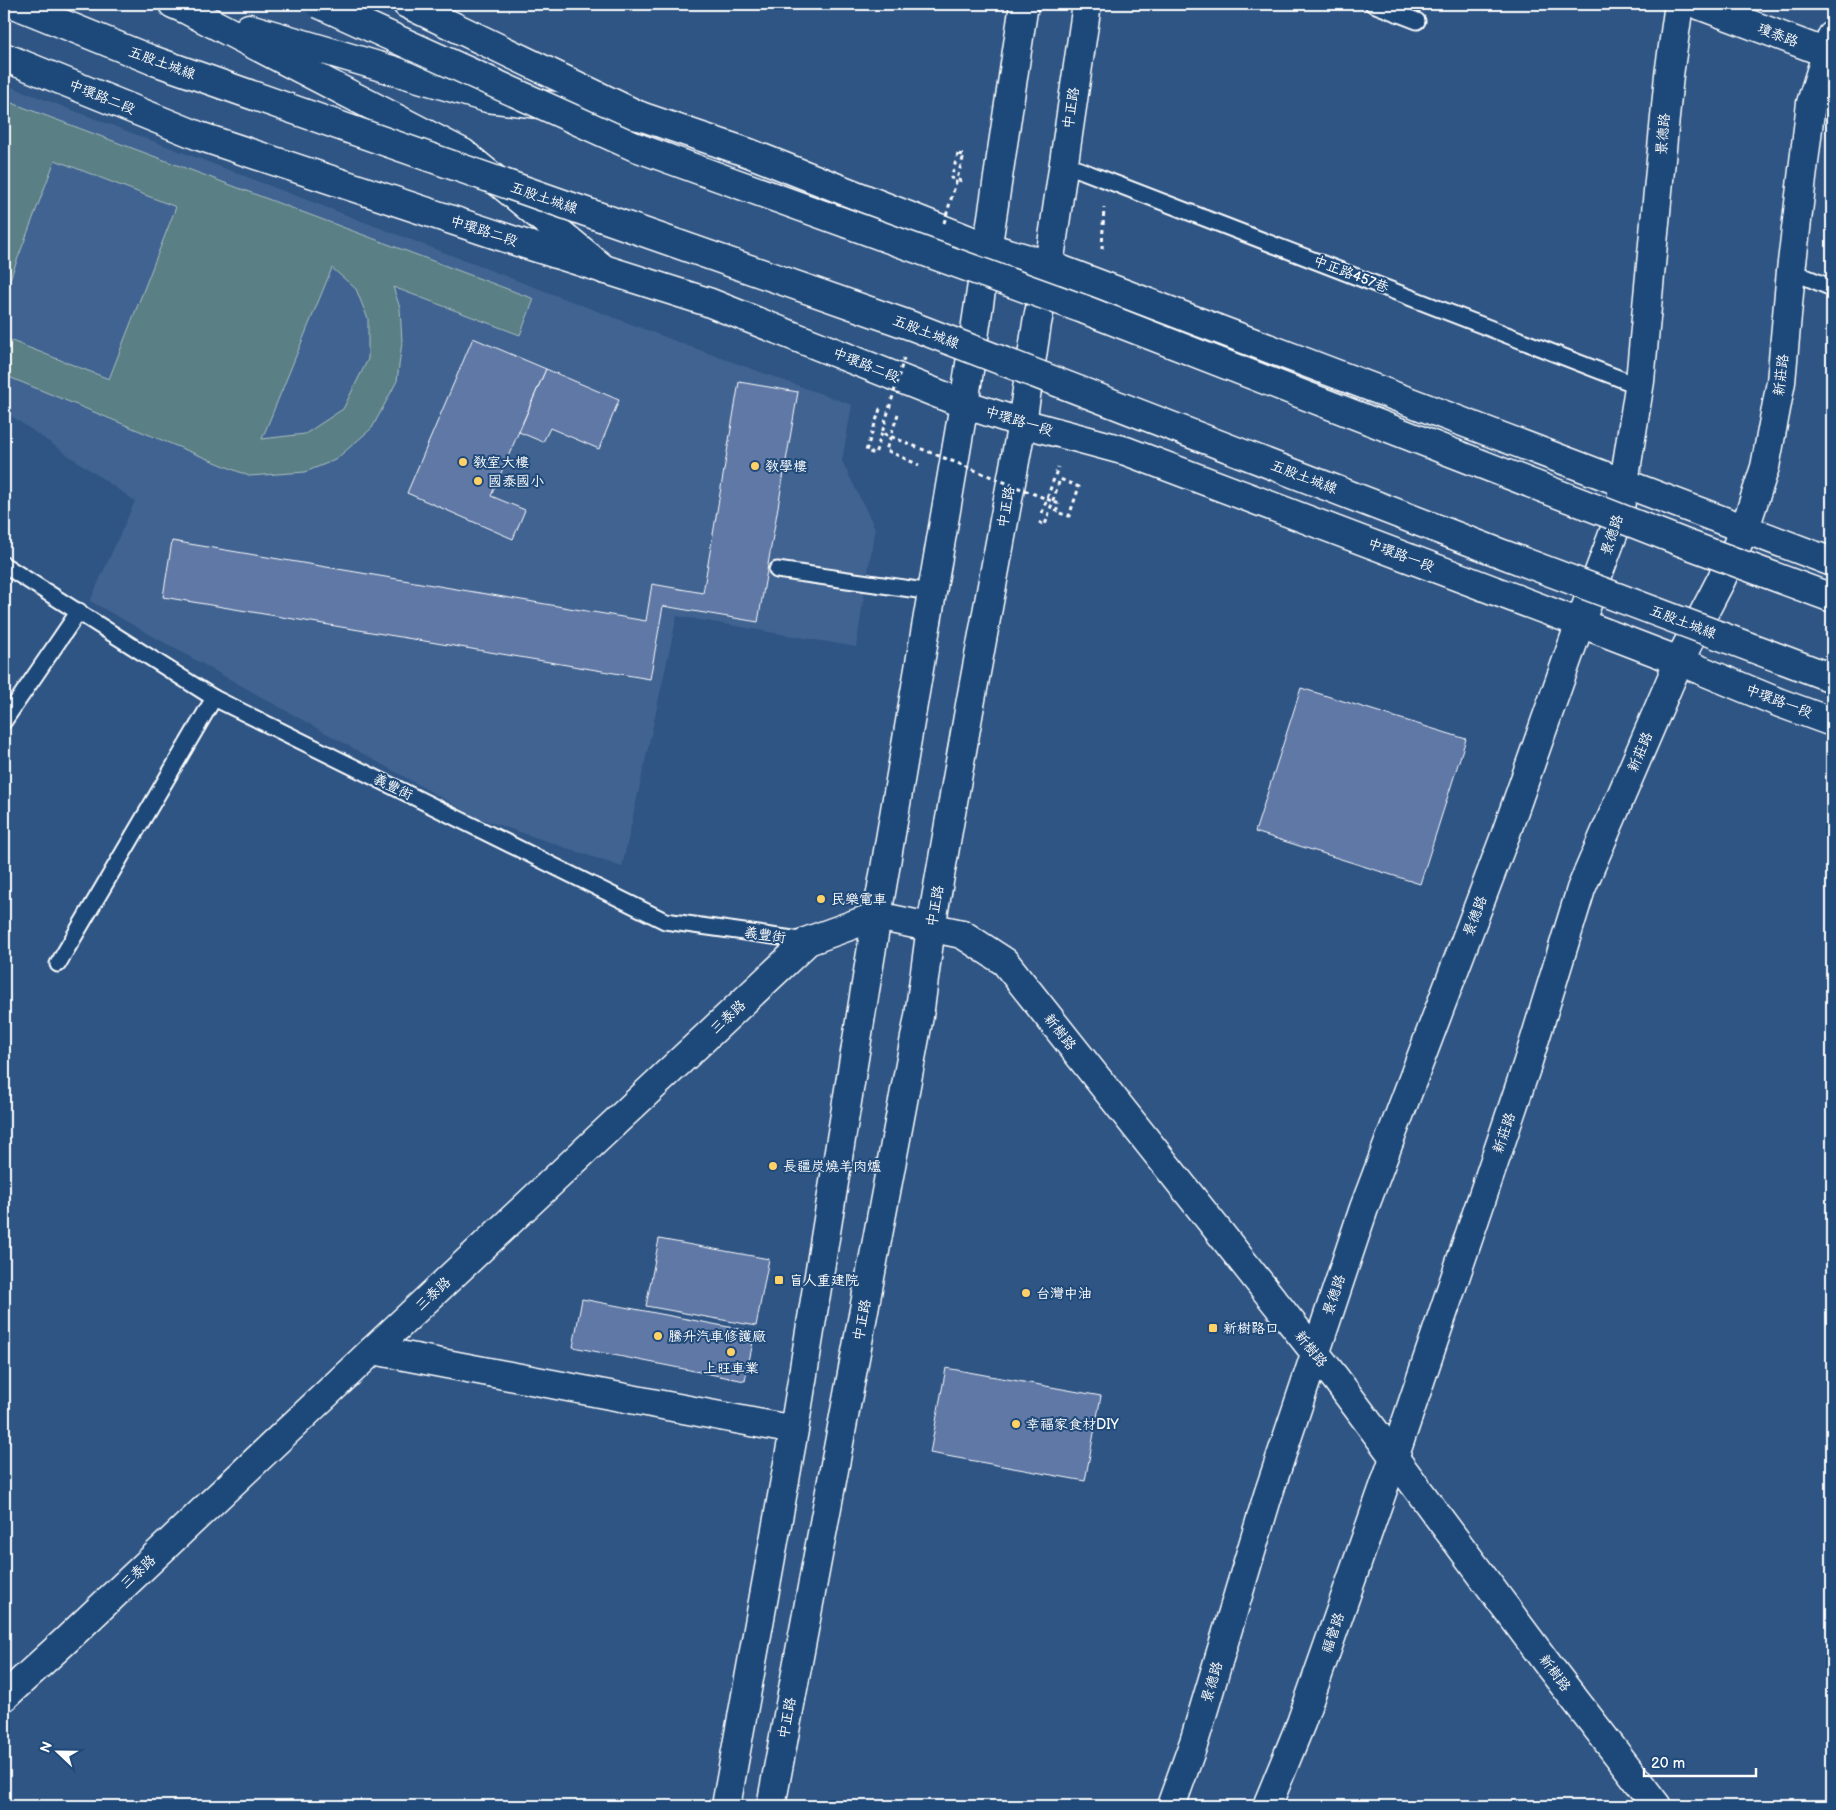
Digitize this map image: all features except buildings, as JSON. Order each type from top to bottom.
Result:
[{"type":"main road","name":"五股土城線","points":[[14,4],[152,60],[912,326],[1491,550],[1832,678]]},
{"type":"main road","points":[[319,4],[633,146],[1083,309],[1684,543],[1832,598]]},
{"type":"main road","points":[[407,4],[640,116],[749,153],[987,248],[1049,265],[1832,562]]},
{"type":"main road","points":[[726,1806],[794,1430],[877,916],[964,404],[1024,4]]},
{"type":"main road","name":"中正路","points":[[770,1806],[920,1016],[932,927],[970,705],[1022,423],[1037,323],[1049,265],[1062,163],[1087,4]]},
{"type":"main road","name":"景德路","points":[[1172,1806],[1194,1742],[1268,1495],[1364,1208],[1505,836],[1618,521],[1639,386],[1669,75],[1679,4]]},
{"type":"main road","name":"瓊泰路","points":[[1696,4],[1830,48]]},
{"type":"main road","points":[[180,7],[488,98],[640,116]]},
{"type":"main road","points":[[180,7],[463,153],[604,270]]},
{"type":"main road","name":"新莊路","points":[[1394,1458],[1527,1065],[1581,889],[1679,661],[1721,580],[1745,528],[1765,467],[1781,382],[1791,271],[1811,103],[1830,48]]},
{"type":"main road","name":"中環路二段","points":[[4,57],[200,136],[604,270],[708,302],[964,404]]},
{"type":"main road","name":"中環路一段","points":[[964,404],[1022,423],[1126,451],[1679,661],[1780,704],[1832,722]]},
{"type":"main road","name":"新樹路","points":[[877,916],[962,934],[1005,962],[1314,1354],[1656,1806]]},
{"type":"main road","name":"三泰路","points":[[4,1697],[63,1644],[808,941],[877,916]]},
{"type":"main road","points":[[373,1350],[794,1430]]},
{"type":"main road","name":"福營路","points":[[1267,1806],[1301,1724],[1394,1458]]},
{"type":"lane","points":[[1373,4],[1417,21]]},
{"type":"lane","name":"中正路457巷","points":[[1062,163],[1639,386]]},
{"type":"lane","points":[[1791,271],[1832,288]]},
{"type":"lane","name":"義豐街","points":[[4,565],[80,611],[214,698],[665,921],[808,941]]},
{"type":"lane","points":[[777,570],[932,592]]},
{"type":"lane","points":[[4,721],[80,611]]},
{"type":"lane","points":[[58,964],[214,698]]},
{"type":"path","points":[[957,181],[959,172],[964,156],[958,154],[951,178],[957,179],[962,181],[965,172]]},
{"type":"path","points":[[882,433],[875,454],[866,451],[880,408],[898,414],[886,450],[919,465]]},
{"type":"path","points":[[1045,525],[1060,479],[1079,487],[1069,516],[1056,512],[1059,504]]},
{"type":"shaded area","name":"國泰國小","points":[[4,84],[691,347],[852,405],[842,461],[875,528],[856,647],[677,616],[622,867],[476,817],[90,601],[135,501],[4,411]]},
{"type":"green space","points":[[4,100],[534,299],[520,335],[393,287],[400,308],[402,342],[397,381],[372,428],[335,460],[305,472],[249,476],[4,375],[4,338],[109,379],[176,207],[55,160],[4,295]],"holes":[[[332,268],[356,289],[368,319],[368,359],[343,409],[305,434],[262,439]]]},
{"type":"place","name":"教室大樓","points":[[463,462]]},
{"type":"place","name":"教學樓","points":[[755,466]]},
{"type":"place","name":"國泰國小","points":[[478,481]]},
{"type":"place","name":"民樂電車","points":[[821,899]]},
{"type":"place","name":"長疆炭燒羊肉爐","points":[[773,1166]]},
{"type":"place","name":"盲人重建院","points":[[779,1280]]},
{"type":"place","name":"台灣中油","points":[[1026,1293]]},
{"type":"place","name":"新樹路口","points":[[1213,1328]]},
{"type":"place","name":"騰升汽車修護廠","points":[[658,1336]]},
{"type":"place","name":"上旺車業","points":[[731,1352]]},
{"type":"place","name":"幸福家食材DIY","points":[[1016,1424]]}]
